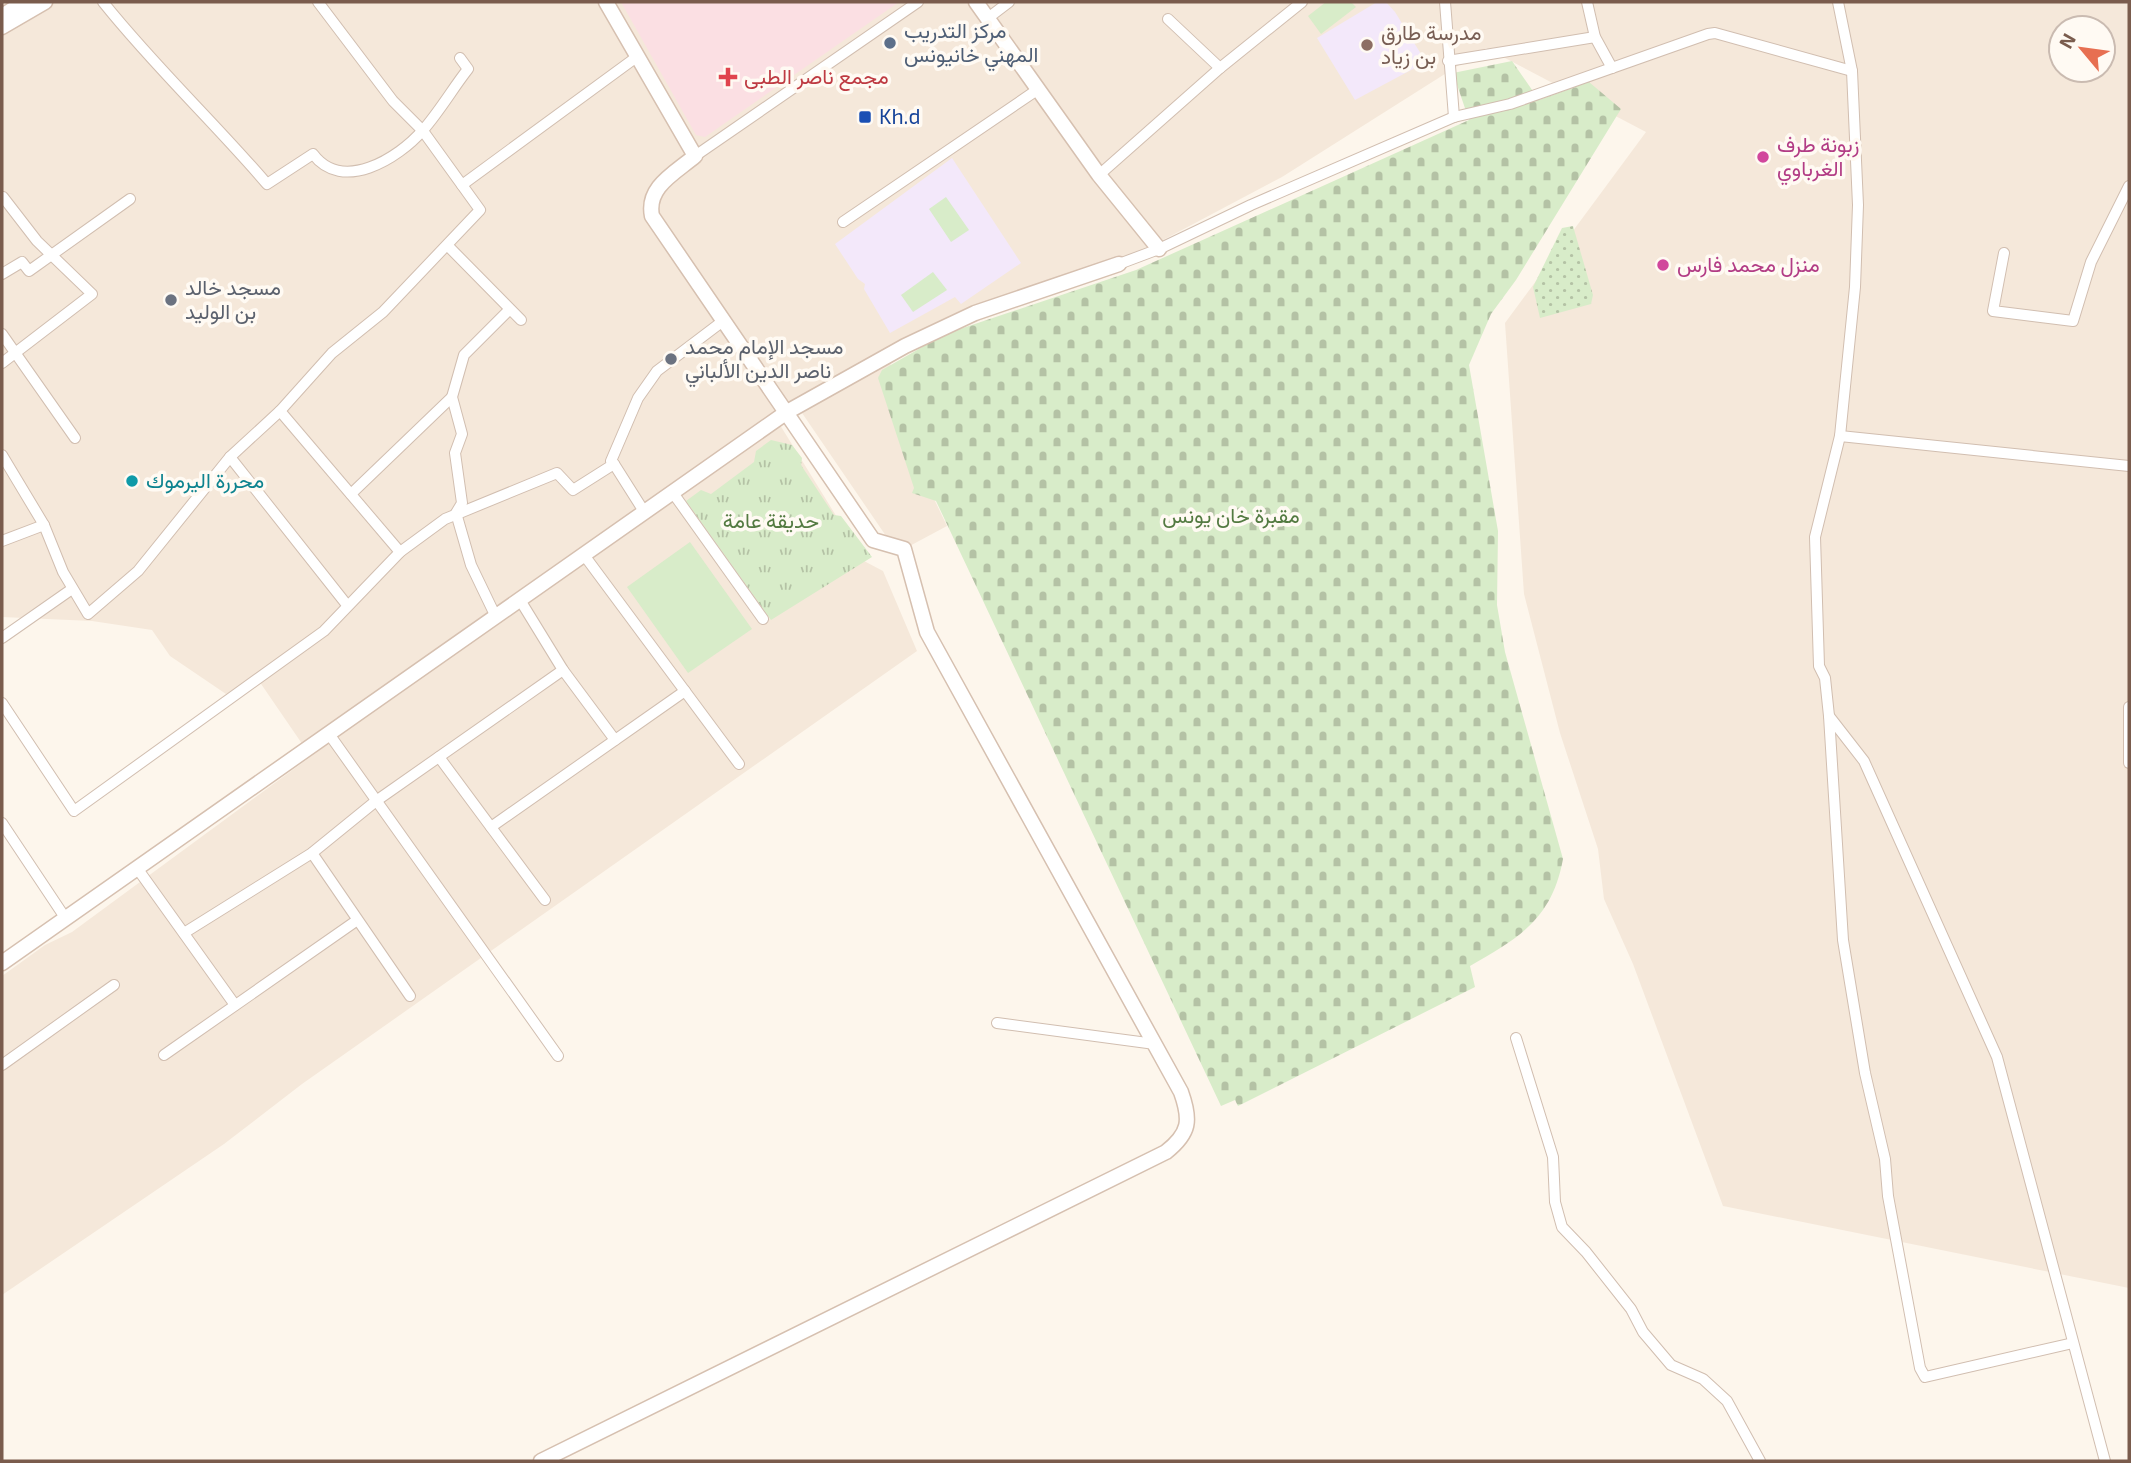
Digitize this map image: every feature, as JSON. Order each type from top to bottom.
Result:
[{"type":"street","points":[[2,16],[24,2]]},
{"type":"street","points":[[2,27],[45,2]]},
{"type":"street","points":[[103,2],[136,42],[225,134],[267,184],[313,154],[328,169],[365,171],[422,131],[468,69],[460,58]]},
{"type":"street","points":[[2,455],[44,525],[72,589],[88,614],[111,596],[161,544],[230,457],[280,411],[332,353],[383,312],[449,247],[480,210],[422,131],[393,100],[318,2]]},
{"type":"street","points":[[606,2],[695,156]]},
{"type":"street","points":[[541,1461],[1166,1152],[1185,1133],[1189,1120],[1181,1092],[927,632],[904,549],[873,540],[652,216],[650,203],[654,191],[695,156],[918,2]]},
{"type":"street","points":[[976,2],[1099,175],[1159,250]]},
{"type":"street","points":[[988,18],[1009,2]]},
{"type":"street","points":[[1099,175],[1220,68],[1302,2]]},
{"type":"street","points":[[1445,2],[1454,117]]},
{"type":"street","points":[[1587,2],[1595,37],[1612,68]]},
{"type":"street","points":[[1838,2],[1852,71],[1858,205],[1855,287],[1840,436],[1815,537],[1819,667],[1825,678],[1829,716],[1843,940],[1866,1073],[1885,1159],[1888,1196],[1920,1368],[1925,1377],[2073,1343]]},
{"type":"street","points":[[1168,19],[1220,68]]},
{"type":"street","points":[[3,960],[66,919],[788,412],[905,346],[975,313],[1159,250],[1251,205],[1454,117],[1510,104],[1648,53],[1715,33],[1852,71]]},
{"type":"street","points":[[1448,61],[1595,37]]},
{"type":"street","points":[[462,186],[638,56]]},
{"type":"street","points":[[843,222],[1037,90]]},
{"type":"street","points":[[2004,253],[1993,311],[2073,321],[2091,262],[2129,186]]},
{"type":"street","points":[[2,363],[92,294],[37,241],[3,197]]},
{"type":"street","points":[[2,284],[2,275],[22,262],[29,271],[130,199]]},
{"type":"street","points":[[449,247],[521,320]]},
{"type":"street","points":[[496,617],[471,565],[456,513],[462,503],[454,453],[461,434],[452,397],[464,355],[509,310]]},
{"type":"street","points":[[645,513],[611,461],[638,398],[657,370],[723,321]]},
{"type":"street","points":[[2,334],[75,438]]},
{"type":"street","points":[[351,494],[452,397]]},
{"type":"street","points":[[280,411],[400,552]]},
{"type":"street","points":[[1840,436],[2129,466]]},
{"type":"street","points":[[230,457],[347,605]]},
{"type":"street","points":[[2,703],[74,811],[324,631],[400,552],[456,513],[521,490],[557,473],[573,490],[614,464]]},
{"type":"street","points":[[673,493],[763,619]]},
{"type":"street","points":[[2,541],[44,525]]},
{"type":"street","points":[[584,555],[739,764]]},
{"type":"street","points":[[2,638],[72,589]]},
{"type":"street","points":[[520,600],[563,670],[615,740]]},
{"type":"street","points":[[184,933],[312,853],[376,801],[563,670]]},
{"type":"street","points":[[491,827],[685,691]]},
{"type":"street","points":[[2129,707],[2129,763]]},
{"type":"street","points":[[1829,716],[1864,761],[1997,1058],[2105,1461]]},
{"type":"street","points":[[329,734],[558,1056]]},
{"type":"street","points":[[439,757],[545,901]]},
{"type":"street","points":[[2,823],[66,919]]},
{"type":"street","points":[[312,853],[356,921],[410,996]]},
{"type":"street","points":[[137,868],[236,1005]]},
{"type":"street","points":[[164,1055],[356,921]]},
{"type":"street","points":[[2,1065],[114,985]]},
{"type":"street","points":[[997,1023],[1155,1044]]},
{"type":"street","points":[[1516,1038],[1553,1157],[1555,1202],[1562,1227],[1587,1252],[1631,1309],[1643,1332],[1671,1365],[1703,1379],[1727,1401],[1760,1461]]},
{"type":"shaded area","points":[[2,2],[2129,2],[2129,1288],[1723,1206],[1633,964],[1604,899],[1598,849],[1560,733],[1524,594],[1505,323],[1646,132],[1486,48],[1282,177],[1114,266],[889,357],[916,475],[935,501],[947,526],[904,549],[899,555],[800,410],[476,638],[780,425],[864,561],[883,571],[917,651],[302,1084],[224,1144],[2,1295],[2,976],[45,945],[72,932],[347,730],[307,751],[257,678],[226,694],[170,656],[152,630],[92,621],[2,617]]},
{"type":"shaded area","name":"مجمع ناصر الطبى","points":[[621,2],[899,2],[705,137],[696,135]]},
{"type":"shaded area","name":"مدرسة طارق بن زياد","points":[[1377,2],[1386,2],[1395,12],[1426,62],[1355,100],[1317,38]]},
{"type":"shaded area","points":[[952,158],[1021,263],[961,304],[955,297],[890,333],[864,289],[865,284],[858,279],[835,244]]},
{"type":"green space","points":[[1326,2],[1351,2],[1356,7],[1321,34],[1308,16]]},
{"type":"green space","name":"مقبرة خان يونس","points":[[1512,61],[1539,100],[1589,82],[1621,109],[1516,280],[1491,314],[1469,365],[1498,531],[1497,605],[1505,652],[1563,859],[1558,880],[1542,912],[1531,924],[1504,946],[1470,966],[1475,987],[1238,1106],[1235,1100],[1221,1106],[936,501],[912,493],[914,488],[878,378],[882,370],[945,334],[1136,270],[1469,120],[1453,73]]},
{"type":"green space","points":[[946,197],[969,230],[951,242],[929,209]]},
{"type":"green space","points":[[1573,226],[1593,295],[1591,304],[1540,318],[1533,287],[1562,228]]},
{"type":"green space","points":[[933,272],[947,290],[913,312],[901,295]]},
{"type":"green space","name":"حديقة عامة","points":[[771,440],[792,445],[802,458],[801,465],[834,515],[841,516],[872,557],[771,620],[686,501],[701,490],[711,494],[754,462],[756,451]]},
{"type":"green space","points":[[690,542],[752,629],[688,673],[627,587]]},
{"type":"place","name":"مركز التدريب المهني خانيونس","points":[[890,43]]},
{"type":"place","name":"مدرسة طارق بن زياد","points":[[1367,45]]},
{"type":"place","name":"مجمع ناصر الطبى","points":[[728,77]]},
{"type":"place","name":"Kh.d","points":[[865,117]]},
{"type":"place","name":"زبونة طرف الغرباوي","points":[[1763,157]]},
{"type":"place","name":"منزل محمد فارس","points":[[1663,265]]},
{"type":"place","name":"مسجد خالد بن الوليد","points":[[171,300]]},
{"type":"place","name":"مسجد الإمام محمد ناصر الدين الألباني","points":[[671,359]]},
{"type":"place","name":"محررة اليرموك","points":[[132,481]]}]
